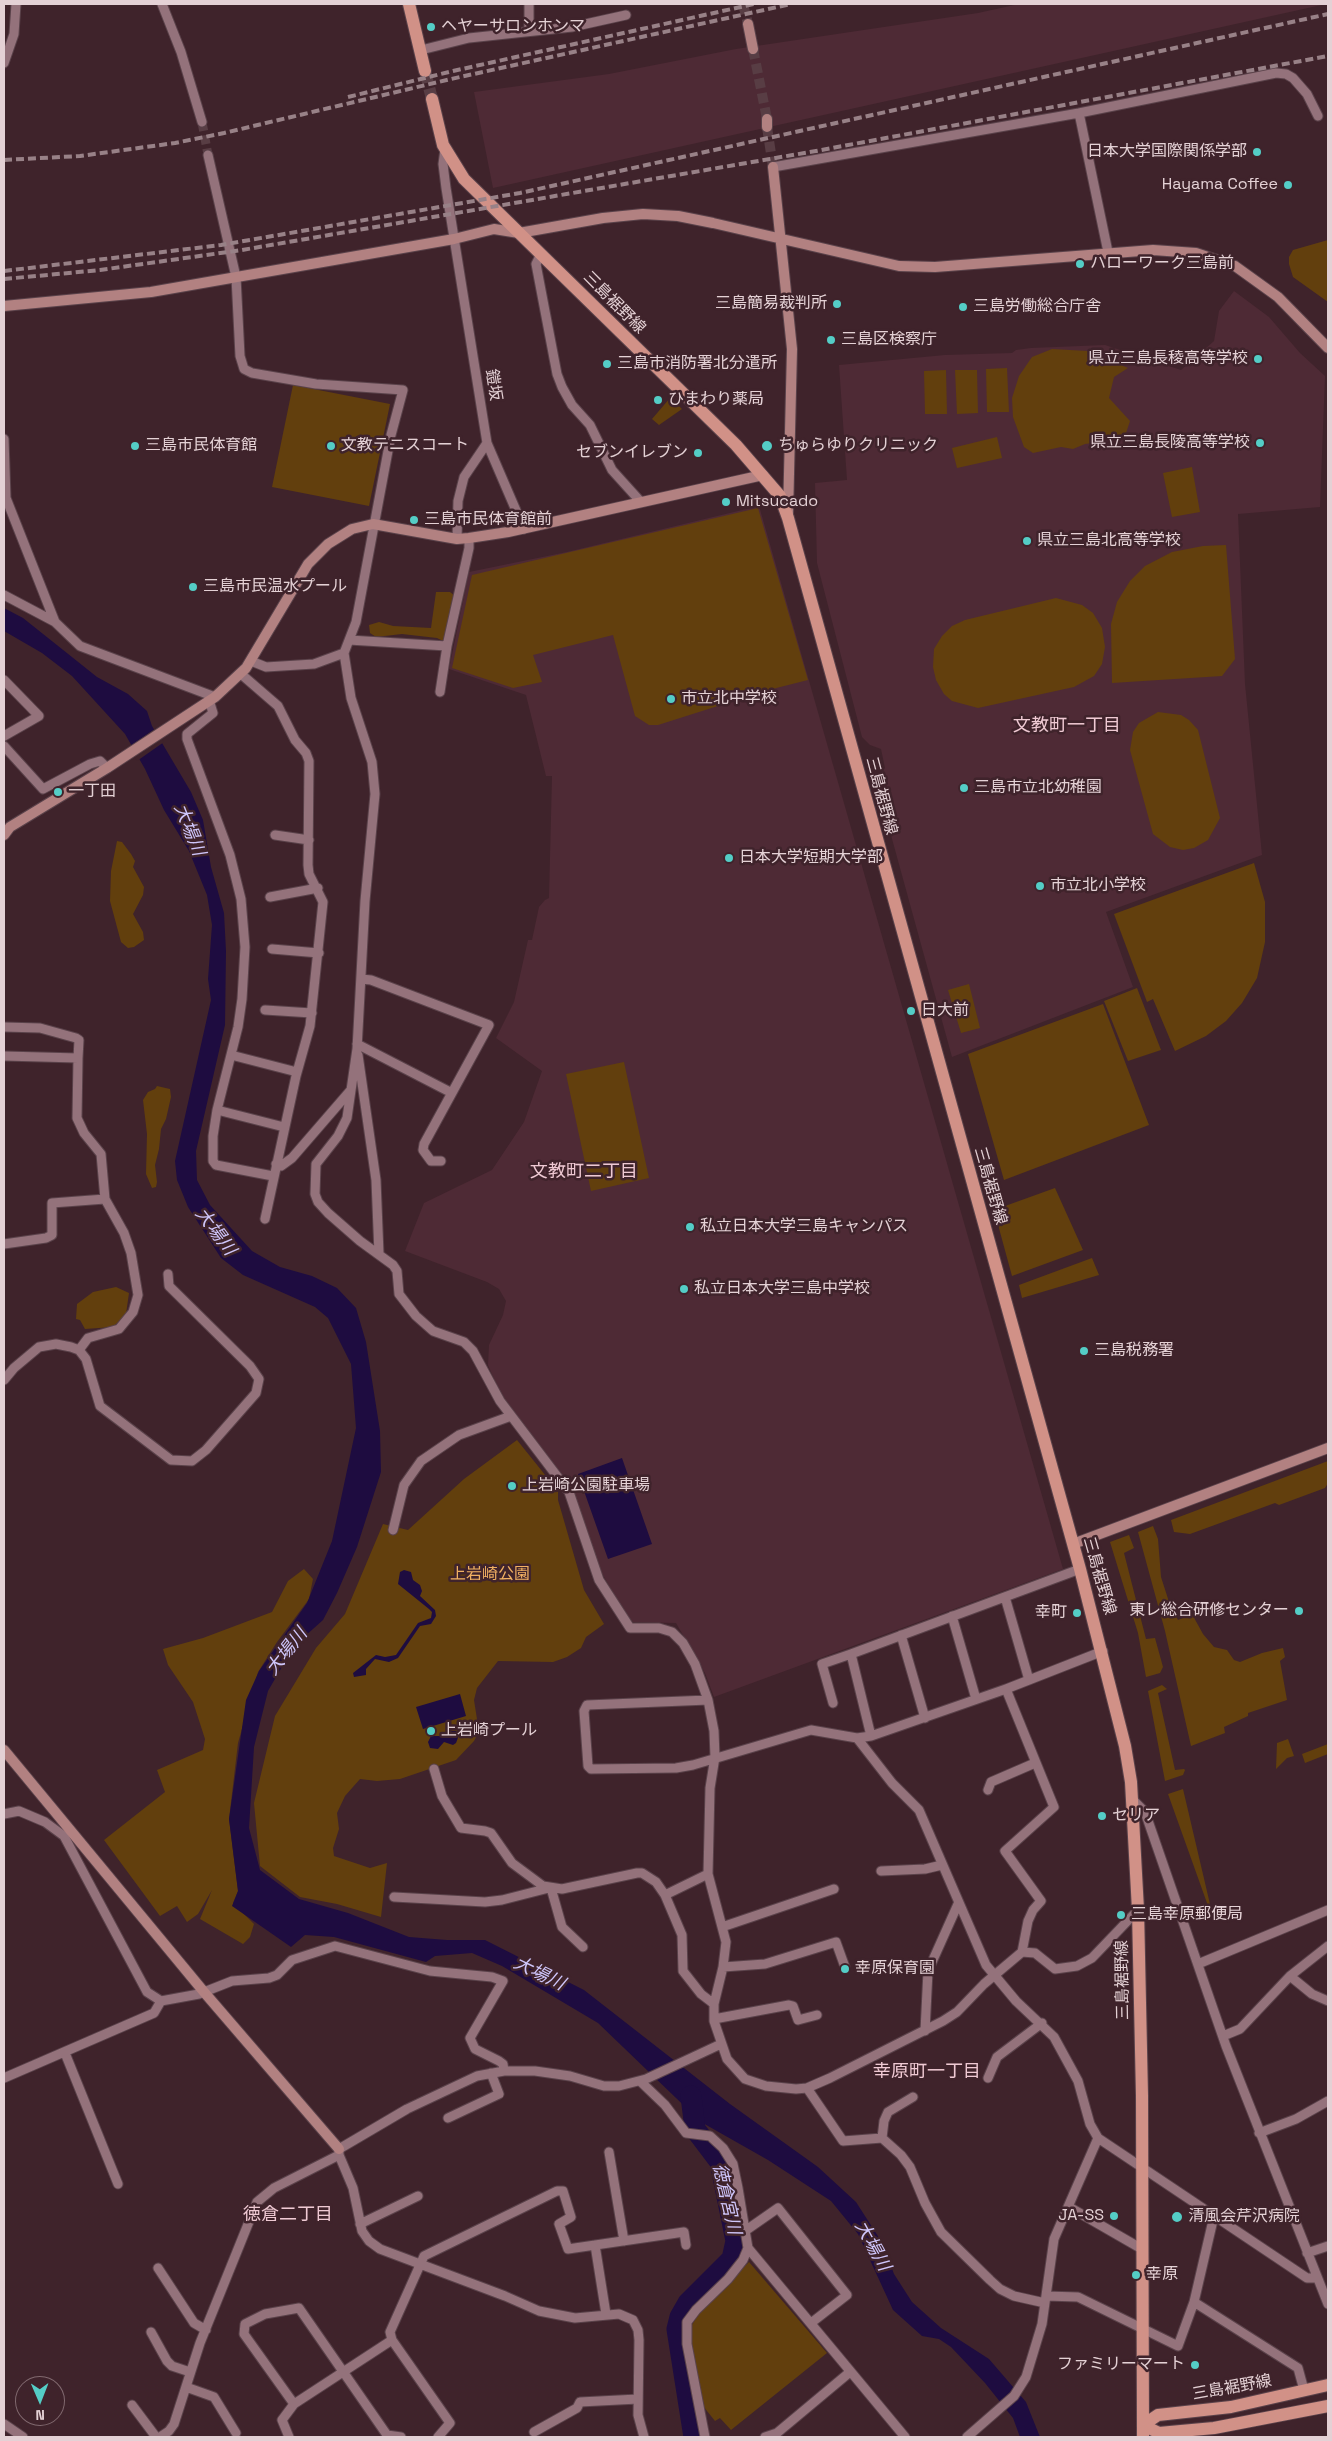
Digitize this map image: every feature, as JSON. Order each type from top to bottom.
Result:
[{"type":"main road","points":[[409,4],[425,71]]},
{"type":"main road","name":"三島裾野線","points":[[432,99],[445,149],[464,179],[736,445],[780,496],[788,518],[1103,1651],[1125,1746],[1133,1800],[1138,1910],[1144,2431]]},
{"type":"main road","name":"三島裾野線","points":[[1144,2431],[1158,2415],[1231,2407],[1328,2385]]},
{"type":"main road","points":[[1144,2431],[1159,2433],[1215,2433],[1328,2406]]},
{"type":"street","points":[[4,63],[14,34],[16,4]]},
{"type":"street","points":[[162,4],[181,52],[202,122]]},
{"type":"street","points":[[529,4],[529,30]]},
{"type":"street","points":[[421,50],[469,38],[529,30],[572,27],[626,14]]},
{"type":"street","points":[[748,24],[753,48]]},
{"type":"street","points":[[788,518],[792,349],[773,167],[1079,113],[1276,73],[1286,74],[1293,78],[1307,94],[1318,116]]},
{"type":"street","points":[[1079,113],[1108,252]]},
{"type":"street","name":"鎧坂","points":[[445,149],[446,188],[487,443],[524,529]]},
{"type":"street","points":[[208,155],[236,277],[240,356],[244,369],[252,373],[316,384],[403,390],[391,435],[356,622],[344,653],[352,698],[372,762],[375,794],[357,1047],[346,1118],[338,1136],[316,1164],[315,1194],[318,1202],[328,1212],[395,1268],[399,1294],[408,1308],[433,1331],[464,1342],[472,1351],[488,1381],[511,1416],[569,1492],[599,1580],[630,1628],[659,1628],[672,1632],[683,1643],[695,1664],[708,1700],[715,1757],[709,1804],[708,1874],[726,1942],[723,1968],[714,2004],[714,2020],[720,2044],[730,2064],[753,2083],[778,2088],[807,2088],[925,2030],[957,2012],[993,1976],[1022,1952],[1028,1921],[1033,1910],[1041,1901],[1005,1851],[1054,1807],[1006,1689]]},
{"type":"street","points":[[4,306],[150,292],[454,239],[494,229],[519,233],[603,218],[643,214],[678,216],[899,266],[935,267],[1108,252],[1153,250],[1196,254],[1235,266],[1278,298],[1328,348]]},
{"type":"street","points":[[541,254],[536,264],[554,357],[562,387],[572,405],[590,425],[612,470],[640,501]]},
{"type":"street","points":[[4,439],[6,498],[55,622]]},
{"type":"street","points":[[457,538],[458,501],[464,477],[487,443]]},
{"type":"street","points":[[6,829],[128,755],[212,698],[241,674],[251,661],[308,564],[328,544],[352,529],[374,524],[457,538],[469,538],[524,529],[640,501],[763,475]]},
{"type":"street","points":[[440,692],[447,646],[469,548],[469,538]]},
{"type":"street","points":[[4,594],[55,622],[80,646],[212,698]]},
{"type":"street","points":[[349,640],[447,646]]},
{"type":"street","points":[[251,661],[266,667],[314,664],[344,653]]},
{"type":"street","points":[[241,674],[278,706],[295,740],[306,753],[309,761],[309,874],[318,888],[323,908],[312,1013],[284,1127],[265,1219]]},
{"type":"street","points":[[4,680],[39,716],[4,736]]},
{"type":"street","points":[[212,698],[213,713],[187,734],[187,739],[230,855],[241,899],[244,966],[238,1027],[217,1110],[212,1147],[213,1164],[273,1176]]},
{"type":"street","points":[[4,746],[43,789],[90,764],[100,761],[108,768]]},
{"type":"street","points":[[275,835],[309,840]]},
{"type":"street","points":[[270,897],[318,888]]},
{"type":"street","points":[[272,948],[319,953]]},
{"type":"street","points":[[361,979],[372,980],[489,1025],[424,1147],[424,1152],[431,1160],[441,1161]]},
{"type":"street","points":[[265,1010],[312,1013]]},
{"type":"street","points":[[4,1027],[40,1028],[79,1040],[77,1118],[84,1133],[101,1154],[105,1199],[128,1242],[137,1283],[137,1303],[133,1312],[119,1329],[88,1338],[79,1350]]},
{"type":"street","points":[[357,1047],[452,1093]]},
{"type":"street","points":[[357,1047],[376,1180],[379,1254]]},
{"type":"street","points":[[230,1055],[297,1072]]},
{"type":"street","points":[[4,1056],[78,1058]]},
{"type":"street","points":[[276,1164],[281,1166],[292,1158],[350,1090]]},
{"type":"street","points":[[217,1110],[284,1127]]},
{"type":"street","points":[[4,1244],[46,1238],[52,1235],[52,1203],[105,1199]]},
{"type":"street","points":[[4,1380],[14,1368],[39,1347],[56,1344],[79,1350],[91,1370],[97,1402],[100,1406],[171,1460],[192,1461],[206,1450],[256,1393],[259,1379],[250,1366],[169,1286],[168,1274]]},
{"type":"street","points":[[394,1530],[404,1485],[421,1461],[460,1436],[511,1416]]},
{"type":"street","points":[[1073,1544],[1328,1448]]},
{"type":"street","points":[[833,1702],[822,1664],[1080,1569]]},
{"type":"street","points":[[1005,1597],[1029,1680]]},
{"type":"street","points":[[952,1616],[976,1699]]},
{"type":"street","points":[[902,1635],[924,1718]]},
{"type":"street","points":[[708,1700],[587,1705],[584,1712],[586,1759],[591,1769],[676,1768],[693,1765],[805,1730],[858,1738],[871,1736],[1006,1689],[1103,1651]]},
{"type":"street","points":[[851,1654],[871,1736]]},
{"type":"street","points":[[858,1738],[892,1783],[919,1810],[986,1966],[1016,2001],[1042,2023],[1054,2037],[1078,2081],[1090,2124],[1098,2138],[1307,2278],[1317,2278]]},
{"type":"street","points":[[4,1750],[339,2152],[353,2188],[362,2231],[369,2241],[380,2249],[421,2263],[539,2311],[575,2318],[619,2314],[636,2324],[639,2340],[638,2415],[644,2437]]},
{"type":"street","points":[[988,1790],[991,1782],[1035,1763]]},
{"type":"street","points":[[434,1769],[442,1796],[461,1828],[485,1830],[491,1834],[512,1863],[550,1888],[562,1927],[583,1947]]},
{"type":"street","points":[[1133,1800],[1145,1812],[1259,2134],[1328,2304]]},
{"type":"street","points":[[4,1814],[19,1811],[45,1822],[64,1836],[147,1992],[161,2001],[204,1992],[232,1982],[269,1978],[276,1975],[299,1957],[335,1946],[430,1971],[492,1977],[502,1981],[470,2038],[475,2048],[503,2064],[504,2070]]},
{"type":"street","points":[[881,1871],[925,1870],[942,1865]]},
{"type":"street","points":[[394,1897],[485,1902],[502,1900],[550,1888],[562,1889],[642,1873],[656,1882],[665,1895],[682,1935],[683,1971],[701,1994],[714,2004]]},
{"type":"street","points":[[665,1895],[708,1874]]},
{"type":"street","points":[[722,1927],[834,1889]]},
{"type":"street","points":[[925,2030],[928,1971],[958,1904]]},
{"type":"street","points":[[1022,1952],[1035,1953],[1055,1969],[1077,1966],[1092,1958],[1138,1910]]},
{"type":"street","points":[[1198,1964],[1328,1910]]},
{"type":"street","points":[[723,1968],[765,1964],[836,1942],[845,1967]]},
{"type":"street","points":[[1223,2036],[1240,2029],[1290,1976],[1328,1946]]},
{"type":"street","points":[[1290,1976],[1312,1994],[1328,2001]]},
{"type":"street","points":[[4,2078],[154,2014],[161,2001]]},
{"type":"street","points":[[714,2020],[789,2005],[793,2006],[798,2020],[817,2015]]},
{"type":"street","points":[[988,2078],[997,2057],[1042,2023]]},
{"type":"street","points":[[132,2405],[158,2437],[172,2434],[190,2372],[257,2202],[274,2188],[339,2152],[407,2108],[452,2086],[491,2073],[504,2070],[534,2071],[570,2076],[604,2086],[643,2080],[720,2044]]},
{"type":"street","points":[[64,2052],[118,2184]]},
{"type":"street","points":[[448,2118],[499,2094],[491,2073]]},
{"type":"street","points":[[643,2080],[666,2105],[686,2133],[710,2136],[723,2148],[733,2164],[748,2248],[905,2437]]},
{"type":"street","points":[[807,2088],[843,2141],[882,2138],[901,2155],[910,2167],[932,2218],[950,2242],[1000,2289],[1024,2299],[1078,2298],[1178,2346],[1194,2302],[1214,2216]]},
{"type":"street","points":[[882,2138],[884,2121],[888,2112],[913,2097]]},
{"type":"street","points":[[1259,2134],[1296,2120],[1328,2100]]},
{"type":"street","points":[[967,2437],[1014,2396],[1026,2378],[1042,2324],[1054,2239],[1098,2138]]},
{"type":"street","points":[[609,2152],[624,2241]]},
{"type":"street","points":[[438,2437],[450,2423],[392,2340],[390,2332],[424,2256],[557,2191],[563,2191],[571,2217],[559,2224],[568,2249],[684,2232],[686,2245]]},
{"type":"street","points":[[360,2224],[418,2196]]},
{"type":"street","points":[[1069,2207],[1142,2248]]},
{"type":"street","points":[[745,2231],[778,2208],[847,2294],[810,2324]]},
{"type":"street","points":[[595,2245],[606,2314]]},
{"type":"street","points":[[1307,2253],[1328,2246]]},
{"type":"street","points":[[705,2437],[687,2344],[687,2322],[696,2310],[739,2267],[748,2248]]},
{"type":"street","points":[[158,2268],[194,2323],[206,2330]]},
{"type":"street","points":[[1194,2302],[1298,2368],[1304,2390]]},
{"type":"street","points":[[294,2404],[244,2334],[246,2324],[265,2314],[299,2308],[386,2436],[401,2437]]},
{"type":"street","points":[[152,2332],[166,2361],[172,2366],[190,2372]]},
{"type":"street","points":[[289,2437],[282,2420],[294,2404],[392,2340]]},
{"type":"street","points":[[765,2437],[777,2433],[850,2372]]},
{"type":"street","points":[[186,2387],[214,2397],[236,2433]]},
{"type":"street","points":[[534,2432],[577,2408],[580,2402],[638,2399]]},
{"type":"street","points":[[5,2429],[23,2437]]},
{"type":"shaded area","points":[[1019,4],[1326,4],[493,188],[474,92],[609,74],[736,49],[978,13]]},
{"type":"shaded area","points":[[1234,291],[1269,317],[1300,353],[1325,376],[1320,507],[1238,514],[1245,684],[1262,855],[1106,912],[1133,987],[952,1057],[875,777],[885,768],[881,749],[870,745],[862,737],[817,563],[815,483],[847,480],[839,365],[945,355],[1012,353],[1016,350],[1031,348],[1105,345],[1181,370],[1214,341],[1219,311]]},
{"type":"shaded area","name":"私立日本大学三島キャンパス","points":[[759,506],[1063,1569],[714,1697],[705,1673],[676,1623],[633,1622],[626,1615],[600,1570],[574,1493],[500,1393],[488,1365],[489,1345],[503,1315],[506,1301],[499,1289],[487,1282],[405,1251],[424,1203],[492,1170],[524,1122],[542,1071],[496,1038],[514,1002],[528,940],[532,940],[539,907],[549,898],[552,776],[546,776],[526,695],[449,669],[469,572],[567,552]]},
{"type":"green space","points":[[1328,240],[1328,302],[1293,277],[1289,257],[1293,250]]},
{"type":"green space","points":[[1052,349],[1088,351],[1128,368],[1114,377],[1109,398],[1130,421],[1126,433],[1073,449],[1061,447],[1033,453],[1024,447],[1013,417],[1012,398],[1019,376],[1032,357]]},
{"type":"green space","points":[[1007,368],[1009,412],[987,412],[986,369]]},
{"type":"green space","points":[[946,370],[947,414],[925,414],[924,371]]},
{"type":"green space","points":[[955,370],[977,370],[978,413],[957,414]]},
{"type":"green space","name":"文教テニスコート","points":[[293,385],[390,404],[369,506],[272,487]]},
{"type":"green space","points":[[670,398],[682,409],[659,425],[652,419]]},
{"type":"green space","points":[[997,437],[1002,458],[957,468],[952,448]]},
{"type":"green space","points":[[1192,467],[1200,512],[1172,517],[1163,473]]},
{"type":"green space","points":[[758,508],[808,680],[729,700],[721,705],[658,725],[649,725],[635,716],[613,635],[533,655],[542,682],[513,688],[452,668],[472,575]]},
{"type":"green space","points":[[1226,545],[1235,659],[1222,676],[1112,683],[1111,624],[1117,602],[1130,581],[1145,566],[1172,552],[1203,546]]},
{"type":"green space","points":[[436,592],[450,592],[455,596],[443,641],[437,638],[402,634],[376,637],[370,633],[369,625],[379,622],[393,626],[431,628]]},
{"type":"green space","points":[[1056,598],[1082,605],[1093,613],[1102,628],[1105,647],[1102,664],[1094,676],[1074,687],[978,708],[952,701],[944,694],[936,680],[933,667],[934,649],[942,636],[952,626],[965,620]]},
{"type":"green space","points":[[1158,712],[1181,715],[1189,720],[1198,730],[1220,818],[1208,840],[1194,848],[1183,850],[1170,847],[1153,834],[1130,750],[1133,732],[1139,723]]},
{"type":"green space","points":[[117,841],[122,842],[131,854],[135,861],[133,867],[144,887],[143,895],[133,914],[143,932],[144,940],[134,947],[128,948],[121,942],[110,901],[111,871]]},
{"type":"green space","points":[[1254,863],[1265,902],[1265,942],[1257,978],[1242,1003],[1226,1021],[1206,1036],[1175,1051],[1153,999],[1147,1002],[1114,914]]},
{"type":"green space","points":[[969,984],[980,1028],[961,1033],[948,990]]},
{"type":"green space","points":[[1137,988],[1161,1050],[1128,1061],[1104,1001]]},
{"type":"green space","points":[[1103,1004],[1149,1125],[1004,1180],[968,1054]]},
{"type":"green space","points":[[624,1062],[649,1178],[591,1191],[566,1074]]},
{"type":"green space","points":[[157,1086],[170,1089],[171,1097],[166,1119],[161,1129],[155,1165],[156,1187],[152,1188],[146,1174],[147,1134],[143,1100],[148,1092]]},
{"type":"green space","points":[[1055,1188],[1083,1250],[1012,1276],[994,1210]]},
{"type":"green space","points":[[1092,1258],[1099,1275],[1022,1298],[1019,1285]]},
{"type":"green space","points":[[116,1287],[129,1293],[126,1314],[113,1327],[85,1329],[80,1320],[76,1319],[77,1304],[93,1292]]},
{"type":"green space","name":"上岩崎公園","points":[[517,1440],[558,1491],[558,1500],[584,1590],[604,1624],[586,1637],[581,1648],[567,1657],[553,1662],[498,1661],[477,1688],[474,1700],[479,1732],[474,1741],[456,1760],[400,1779],[377,1781],[360,1779],[345,1796],[337,1813],[339,1829],[333,1848],[334,1856],[370,1868],[387,1863],[381,1917],[337,1904],[300,1897],[260,1866],[254,1803],[275,1716],[316,1648],[345,1614],[383,1524],[408,1530],[464,1479]]},
{"type":"green space","points":[[1328,1461],[1328,1483],[1325,1488],[1279,1505],[1275,1503],[1190,1534],[1174,1532],[1171,1520]]},
{"type":"green space","points":[[1153,1526],[1158,1539],[1161,1577],[1170,1605],[1178,1620],[1192,1614],[1203,1634],[1214,1647],[1227,1650],[1234,1660],[1240,1662],[1262,1653],[1283,1648],[1285,1657],[1280,1661],[1287,1700],[1248,1713],[1248,1716],[1224,1727],[1225,1733],[1191,1746],[1165,1631],[1138,1532]]},
{"type":"green space","points":[[1129,1535],[1134,1548],[1124,1553],[1146,1639],[1155,1638],[1163,1667],[1160,1673],[1146,1677],[1138,1633],[1110,1542]]},
{"type":"green space","points":[[304,1569],[313,1579],[309,1599],[277,1642],[258,1672],[238,1743],[229,1819],[238,1891],[233,1903],[254,1924],[250,1937],[243,1944],[200,1919],[212,1890],[198,1914],[187,1922],[177,1906],[160,1916],[104,1840],[165,1792],[157,1770],[203,1750],[205,1739],[193,1702],[168,1665],[163,1649],[203,1638],[272,1612],[288,1581]]},
{"type":"green space","points":[[1162,1685],[1167,1689],[1158,1693],[1175,1770],[1185,1770],[1183,1775],[1165,1781],[1148,1691]]},
{"type":"green space","points":[[1288,1739],[1294,1756],[1287,1758],[1276,1769],[1277,1743]]},
{"type":"green space","points":[[1328,1744],[1328,1754],[1305,1763],[1302,1754]]},
{"type":"green space","points":[[1183,1789],[1213,1917],[1168,1794]]},
{"type":"green space","points":[[749,2262],[827,2353],[731,2430],[720,2418],[715,2421],[703,2406],[693,2356],[690,2328],[700,2312]]},
{"type":"water","name":"大場川","points":[[4,608],[23,618],[97,677],[128,694],[147,711],[152,726],[191,792],[203,820],[211,867],[224,913],[226,951],[225,1025],[196,1151],[197,1180],[210,1205],[252,1251],[280,1267],[312,1276],[337,1288],[356,1308],[366,1342],[380,1431],[381,1472],[357,1547],[337,1593],[323,1620],[294,1646],[268,1691],[254,1747],[249,1828],[260,1870],[299,1899],[348,1913],[409,1937],[485,1940],[584,1990],[730,2104],[818,2167],[856,2202],[883,2244],[894,2274],[912,2302],[941,2328],[989,2359],[1026,2402],[1040,2437],[1020,2437],[1013,2418],[985,2383],[951,2347],[939,2339],[922,2336],[893,2310],[858,2234],[831,2201],[768,2160],[701,2122],[598,2023],[502,1966],[472,1953],[435,1956],[426,1962],[334,1937],[305,1935],[291,1947],[232,1906],[238,1891],[229,1819],[246,1700],[259,1671],[307,1603],[332,1541],[356,1428],[351,1364],[328,1318],[315,1307],[243,1275],[221,1258],[188,1207],[177,1180],[175,1161],[211,1000],[208,979],[212,925],[207,895],[189,851],[164,810],[145,769],[125,734],[72,676],[42,653],[4,631]]},
{"type":"water","points":[[622,1458],[652,1544],[608,1559],[578,1474]]},
{"type":"water","points":[[404,1570],[411,1572],[413,1580],[420,1585],[422,1591],[420,1596],[435,1610],[436,1616],[431,1624],[420,1626],[398,1658],[389,1662],[375,1659],[366,1669],[366,1675],[354,1677],[353,1673],[376,1655],[385,1657],[396,1655],[418,1623],[431,1618],[432,1612],[398,1584],[400,1572]]},
{"type":"water","points":[[460,1694],[466,1716],[423,1729],[416,1707]]},
{"type":"water","points":[[450,1731],[456,1731],[459,1735],[456,1743],[453,1745],[444,1742],[438,1749],[430,1748],[428,1742],[431,1736],[441,1736]]},
{"type":"pier","points":[[156,728],[164,742],[137,761],[129,747]]},
{"type":"waterway","name":"徳倉宮川","points":[[691,2096],[695,2129],[720,2162],[736,2241],[732,2259],[688,2303],[680,2317],[677,2329],[694,2437]]},
{"type":"tunnel","points":[[743,4],[748,24]]},
{"type":"tunnel","points":[[753,49],[767,119]]},
{"type":"tunnel","points":[[425,71],[432,99]]},
{"type":"tunnel","points":[[202,122],[208,155]]},
{"type":"tunnel","points":[[767,127],[773,167]]},
{"type":"railway","points":[[348,97],[453,71],[754,4]]},
{"type":"railway","points":[[4,160],[80,156],[175,143],[451,79],[791,4]]},
{"type":"railway","points":[[4,271],[221,245],[520,193],[1328,14]]},
{"type":"railway","points":[[4,279],[100,270],[242,250],[816,151],[1328,56]]},
{"type":"place","name":"ヘヤーサロンホンマ","points":[[431,27]]},
{"type":"place","name":"日本大学国際関係学部","points":[[1257,152]]},
{"type":"place","name":"Hayama Coffee","points":[[1288,185]]},
{"type":"place","name":"ハローワーク三島前","points":[[1080,264]]},
{"type":"place","name":"三島簡易裁判所","points":[[837,304]]},
{"type":"place","name":"三島労働総合庁舎","points":[[963,307]]},
{"type":"place","name":"三島区検察庁","points":[[831,340]]},
{"type":"place","name":"県立三島長稜高等学校","points":[[1258,359]]},
{"type":"place","name":"三島市消防署北分遣所","points":[[607,364]]},
{"type":"place","name":"ひまわり薬局","points":[[658,400]]},
{"type":"place","name":"県立三島長陵高等学校","points":[[1260,443]]},
{"type":"place","name":"三島市民体育館","points":[[135,446]]},
{"type":"place","name":"文教テニスコート","points":[[331,446]]},
{"type":"place","name":"ちゅらゆりクリニック","points":[[767,446]]},
{"type":"place","name":"セブンイレブン","points":[[698,453]]},
{"type":"place","name":"Mitsucado","points":[[726,502]]},
{"type":"place","name":"三島市民体育館前","points":[[414,520]]},
{"type":"place","name":"県立三島北高等学校","points":[[1027,541]]},
{"type":"place","name":"三島市民温水プール","points":[[193,587]]},
{"type":"place","name":"市立北中学校","points":[[671,699]]},
{"type":"place","name":"三島市立北幼稚園","points":[[964,788]]},
{"type":"place","name":"一丁田","points":[[58,792]]},
{"type":"place","name":"日本大学短期大学部","points":[[729,858]]},
{"type":"place","name":"市立北小学校","points":[[1040,886]]},
{"type":"place","name":"日大前","points":[[911,1011]]},
{"type":"place","name":"私立日本大学三島キャンパス","points":[[690,1227]]},
{"type":"place","name":"私立日本大学三島中学校","points":[[684,1289]]},
{"type":"place","name":"三島税務署","points":[[1084,1351]]},
{"type":"place","name":"上岩崎公園駐車場","points":[[512,1486]]},
{"type":"place","name":"東レ総合研修センター","points":[[1299,1611]]},
{"type":"place","name":"幸町","points":[[1077,1613]]},
{"type":"place","name":"上岩崎プール","points":[[431,1731]]},
{"type":"place","name":"セリア","points":[[1102,1816]]},
{"type":"place","name":"三島幸原郵便局","points":[[1121,1915]]},
{"type":"place","name":"幸原保育園","points":[[845,1969]]},
{"type":"place","name":"JA-SS","points":[[1114,2216]]},
{"type":"place","name":"清風会芹沢病院","points":[[1177,2217]]},
{"type":"place","name":"幸原","points":[[1136,2275]]},
{"type":"place","name":"ファミリーマート","points":[[1195,2365]]},
{"type":"district","name":"文教町一丁目","points":[[1067,726]]},
{"type":"district","name":"文教町二丁目","points":[[584,1172]]},
{"type":"district","name":"幸原町一丁目","points":[[927,2072]]},
{"type":"district","name":"徳倉二丁目","points":[[288,2215]]}]
